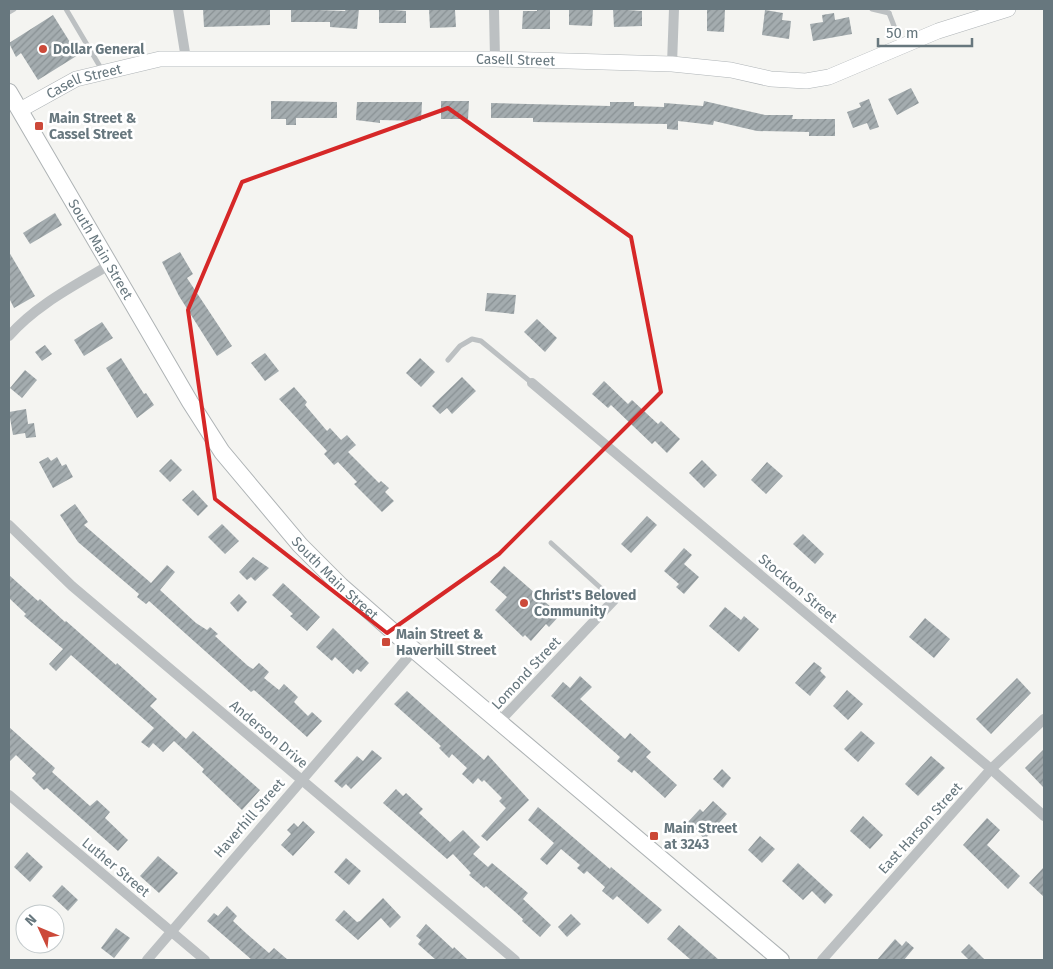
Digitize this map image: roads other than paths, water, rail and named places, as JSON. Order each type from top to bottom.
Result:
[{"type":"main road","name":"South Main Street","points":[[9,92],[109,265],[222,452],[300,545],[341,586],[414,650],[781,960]]},
{"type":"street","points":[[178,9],[186,59]]},
{"type":"street","points":[[494,9],[495,59]]},
{"type":"street","points":[[672,64],[674,9]]},
{"type":"street","name":"Casell Street","points":[[20,110],[76,79],[160,59],[495,59],[672,64],[731,70],[771,79],[806,81],[829,77],[938,31],[1008,9]]},
{"type":"street","points":[[9,336],[21,322],[44,304],[109,265]]},
{"type":"street","name":"Stockton Street","points":[[532,383],[991,769],[1044,816]]},
{"type":"street","name":"Anderson Drive","points":[[9,525],[72,586],[514,960]]},
{"type":"street","name":"Lomond Street","points":[[499,722],[614,600]]},
{"type":"street","name":"Haverhill Street","points":[[146,960],[414,650]]},
{"type":"street","name":"East Harson Street","points":[[822,960],[991,769],[1044,719]]},
{"type":"street","name":"Luther Street","points":[[9,795],[205,960]]},
{"type":"lane","points":[[9,12],[14,9]]},
{"type":"lane","points":[[66,9],[104,72]]},
{"type":"lane","points":[[872,9],[889,14]]},
{"type":"lane","points":[[889,14],[893,9]]},
{"type":"lane","points":[[889,14],[902,46]]},
{"type":"lane","points":[[448,360],[460,346],[472,339],[481,341],[532,383]]},
{"type":"lane","points":[[551,542],[614,600]]},
{"type":"place","name":"Dollar General","points":[[43,49]]},
{"type":"place","name":"Main Street & Cassel Street","points":[[39,126]]},
{"type":"place","name":"Christ's Beloved Community","points":[[524,603]]},
{"type":"place","name":"Main Street & Haverhill Street","points":[[386,642]]},
{"type":"place","name":"Main Street at 3243","points":[[654,836]]}]
